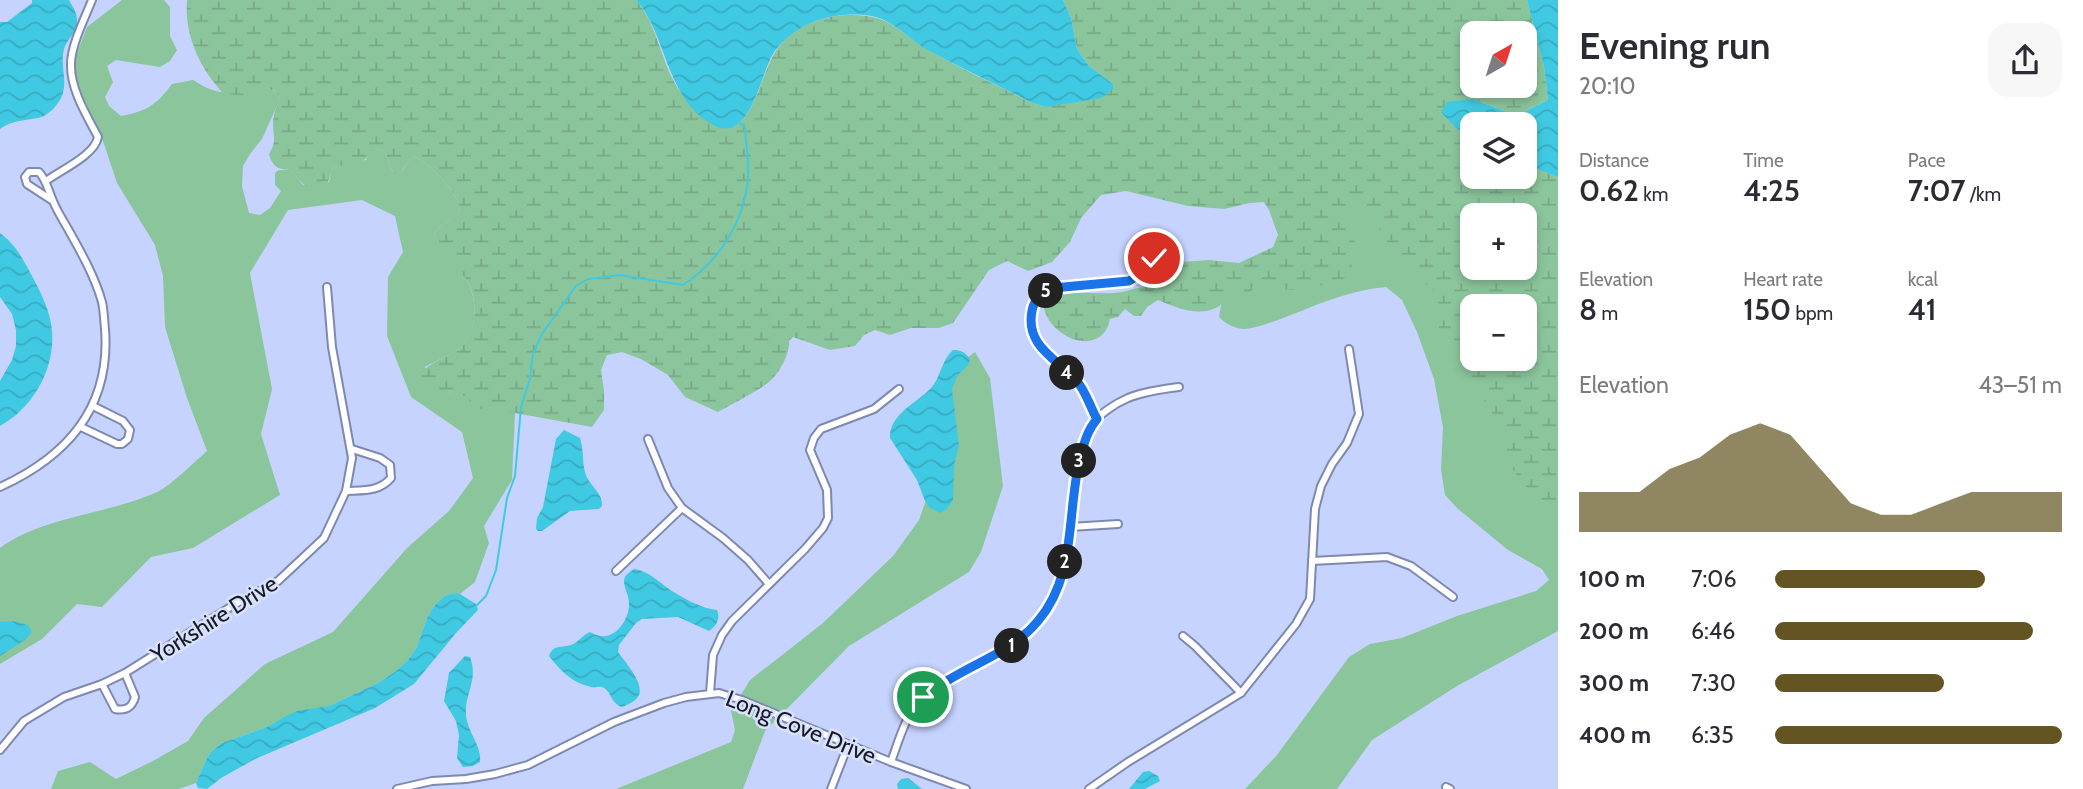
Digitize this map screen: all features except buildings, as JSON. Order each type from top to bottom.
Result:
[{"type":"street","points":[[46,181],[89,152],[97,142],[98,137],[76,92],[71,62],[92,0]]},
{"type":"street","points":[[0,487],[20,478],[61,448],[81,427],[93,406],[103,374],[107,351],[103,303],[85,260],[53,201],[46,181],[39,172],[29,172],[25,177],[27,184],[53,201]]},
{"type":"street","points":[[1097,419],[1076,380],[1036,342],[1031,330],[1032,308],[1040,296],[1053,288],[1119,282],[1134,278],[1154,258]]},
{"type":"street","name":"Yorkshire Drive","points":[[0,750],[24,721],[64,697],[125,673],[237,603],[278,581],[324,538],[346,491],[352,458],[332,347],[327,287]]},
{"type":"street","points":[[1089,789],[1241,693],[1296,624],[1310,599],[1315,509],[1321,486],[1347,443],[1359,414],[1349,349]]},
{"type":"street","points":[[891,762],[908,719],[923,697],[950,678],[1014,645],[1040,620],[1058,590],[1066,560],[1074,482],[1090,427],[1116,404],[1129,398],[1179,387]]},
{"type":"street","points":[[710,693],[713,655],[717,643],[732,621],[805,549],[823,528],[828,517],[827,490],[810,450],[814,438],[821,429],[874,409],[900,389]]},
{"type":"street","points":[[81,427],[109,442],[122,444],[129,435],[130,430],[123,421],[93,406]]},
{"type":"street","points":[[648,439],[668,488],[682,508],[723,538],[748,560],[769,584]]},
{"type":"street","points":[[346,491],[377,489],[391,478],[390,465],[380,458],[352,449]]},
{"type":"street","points":[[616,572],[682,508]]},
{"type":"street","points":[[1070,527],[1118,524]]},
{"type":"street","points":[[1312,561],[1387,557],[1410,566],[1453,597]]},
{"type":"street","points":[[1183,636],[1241,693]]},
{"type":"street","name":"Yorkshire Drive","points":[[102,684],[115,709],[130,707],[135,698],[125,673]]},
{"type":"street","name":"Long Cove Drive","points":[[397,789],[528,765],[622,719],[675,700],[710,693],[742,700],[848,745],[965,789]]},
{"type":"street","points":[[831,789],[848,745]]},
{"type":"green space","points":[[122,0],[164,0],[170,7],[170,36],[177,50],[170,61],[160,67],[116,60],[107,66],[113,82],[105,97],[109,106],[121,116],[151,106],[172,84],[193,80],[211,90],[223,92],[253,92],[267,88],[276,92],[280,99],[262,139],[243,166],[242,186],[249,213],[260,215],[270,208],[281,191],[275,185],[275,173],[279,170],[291,170],[303,185],[329,182],[334,166],[366,160],[376,149],[385,151],[393,173],[402,171],[408,161],[415,157],[443,180],[455,196],[460,211],[434,233],[469,285],[475,312],[474,322],[463,345],[450,355],[425,367],[434,389],[468,396],[515,413],[512,480],[484,526],[489,543],[475,582],[460,594],[443,597],[434,606],[417,647],[396,671],[378,683],[329,706],[282,718],[267,727],[222,743],[207,758],[196,783],[179,789],[51,789],[58,771],[90,762],[116,779],[188,741],[204,718],[265,664],[333,632],[407,548],[449,511],[473,478],[462,432],[411,397],[387,336],[388,277],[403,252],[395,216],[362,200],[288,210],[250,273],[272,389],[261,434],[280,495],[193,548],[151,557],[102,607],[77,604],[42,639],[0,664],[0,548],[35,529],[157,492],[207,451],[165,327],[163,276],[155,245],[117,183],[101,135],[86,109],[76,82],[75,58],[87,27]]},
{"type":"green space","points":[[187,0],[636,0],[650,22],[669,72],[682,94],[734,127],[749,111],[781,44],[801,28],[826,18],[854,15],[886,21],[950,62],[1030,102],[1046,107],[1113,84],[1088,65],[1077,49],[1071,18],[1063,0],[1527,0],[1532,21],[1460,21],[1460,98],[1537,98],[1537,39],[1548,100],[1524,112],[1507,112],[1472,99],[1466,112],[1460,112],[1457,129],[1460,131],[1460,189],[1537,189],[1537,169],[1558,177],[1558,517],[1540,506],[1511,466],[1506,436],[1473,386],[1468,371],[1537,371],[1537,294],[1460,294],[1460,353],[1444,343],[1439,328],[1436,293],[1422,280],[1407,256],[1395,255],[1370,216],[1357,209],[1348,215],[1354,233],[1353,263],[1346,277],[1340,281],[1292,290],[1259,286],[1246,295],[1230,295],[1218,307],[1203,311],[1180,308],[1158,300],[1147,307],[1141,316],[1134,316],[1125,309],[1118,317],[1110,319],[1099,338],[1090,341],[1070,338],[1061,332],[1047,317],[1044,308],[1051,301],[1067,294],[1114,293],[1146,287],[1158,289],[1162,271],[1181,262],[1209,260],[1239,263],[1273,247],[1278,235],[1264,202],[1224,209],[1188,206],[1126,191],[1101,195],[1081,218],[1070,242],[1052,262],[1028,271],[1007,261],[989,270],[953,323],[939,328],[911,328],[890,335],[875,330],[864,335],[855,346],[830,350],[793,337],[789,341],[784,362],[771,380],[718,412],[685,397],[668,375],[641,359],[622,352],[607,355],[601,370],[604,410],[592,427],[473,408],[468,397],[432,390],[422,383],[419,376],[429,366],[463,345],[474,321],[474,302],[469,285],[443,251],[434,233],[460,211],[450,188],[436,172],[415,157],[408,161],[399,175],[393,173],[385,151],[376,149],[360,164],[334,166],[325,187],[308,186],[301,182],[291,170],[276,166],[269,154],[274,142],[274,114],[280,99],[276,92],[267,88],[255,96],[224,94],[195,51],[188,26]]},
{"type":"green space","points":[[1351,197],[1405,229],[1460,336],[1460,371],[1480,371],[1558,490],[1558,631],[1457,686],[1372,740],[1337,789],[1245,789],[1277,755],[1349,657],[1370,644],[1402,638],[1457,616],[1536,591],[1549,580],[1542,569],[1508,550],[1445,495],[1441,470],[1443,427],[1434,379],[1402,300],[1386,287],[1363,290],[1272,322],[1243,329],[1227,324],[1219,317],[1224,289]]},
{"type":"green space","points":[[975,352],[990,378],[1003,486],[981,552],[969,572],[849,646],[765,731],[743,789],[616,789],[731,742],[735,730],[731,711],[750,680],[823,623],[893,556],[919,520],[934,478],[951,370]]},
{"type":"water","points":[[32,0],[69,0],[76,14],[76,28],[65,45],[63,55],[63,93],[54,108],[43,116],[0,129],[0,22],[7,22],[32,3]]},
{"type":"water","points":[[636,0],[1063,0],[1071,18],[1077,49],[1088,65],[1113,84],[1113,89],[1101,98],[1046,107],[1030,102],[939,56],[882,19],[867,15],[842,15],[806,25],[782,43],[768,64],[745,117],[726,129],[713,125],[685,99],[654,30]]},
{"type":"water","points":[[1527,0],[1558,0],[1558,177],[1537,169],[1537,112],[1524,112],[1548,100],[1537,39],[1537,21],[1532,21]]},
{"type":"water","points":[[1472,99],[1507,112],[1460,112],[1460,131],[1441,112],[1447,102]]},
{"type":"water","points":[[0,233],[19,253],[42,296],[51,325],[52,346],[50,360],[40,386],[22,409],[0,426],[0,381],[12,360],[16,346],[16,330],[12,314],[0,297]]},
{"type":"water","points":[[953,350],[963,352],[970,359],[957,376],[952,389],[959,445],[954,465],[953,500],[947,509],[940,513],[930,508],[925,501],[917,480],[890,438],[894,422],[931,388]]},
{"type":"water","points":[[564,430],[580,438],[585,472],[602,501],[602,506],[599,509],[570,511],[542,531],[538,531],[537,518],[543,507],[556,439]]},
{"type":"water","points":[[634,569],[648,574],[692,602],[717,610],[718,619],[709,631],[678,617],[642,619],[636,623],[619,645],[618,652],[638,681],[640,693],[634,701],[622,707],[615,703],[608,691],[602,687],[591,687],[572,679],[549,656],[554,649],[571,645],[590,632],[606,636],[617,631],[629,609],[624,579]]},
{"type":"water","points":[[450,594],[460,594],[476,604],[478,610],[414,684],[375,708],[255,759],[207,789],[198,788],[196,783],[207,758],[222,743],[267,727],[297,711],[329,706],[378,683],[396,671],[417,647],[434,606]]},
{"type":"water","points":[[12,621],[28,625],[32,632],[25,640],[0,656],[0,622]]},
{"type":"water","points":[[465,656],[470,657],[473,673],[466,716],[479,750],[480,762],[463,767],[457,758],[459,735],[456,721],[444,701],[449,673]]},
{"type":"water","points":[[1149,771],[1158,776],[1160,781],[1145,789],[1129,789],[1143,772]]},
{"type":"water","points":[[908,778],[922,789],[898,789],[897,784],[901,779]]},
{"type":"waterway","points":[[476,606],[486,596],[496,570],[507,498],[515,476],[521,407],[530,378],[533,354],[542,334],[576,286],[588,279],[620,275],[683,285],[708,264],[719,252],[736,224],[746,193],[748,177],[745,128],[740,123]]},
{"type":"route","points":[[923,697],[950,678],[1014,645],[1040,620],[1058,590],[1066,560],[1074,482],[1086,436],[1097,419],[1076,380],[1051,359],[1033,337],[1031,314],[1035,301],[1053,288],[1129,281],[1154,258]]}]
